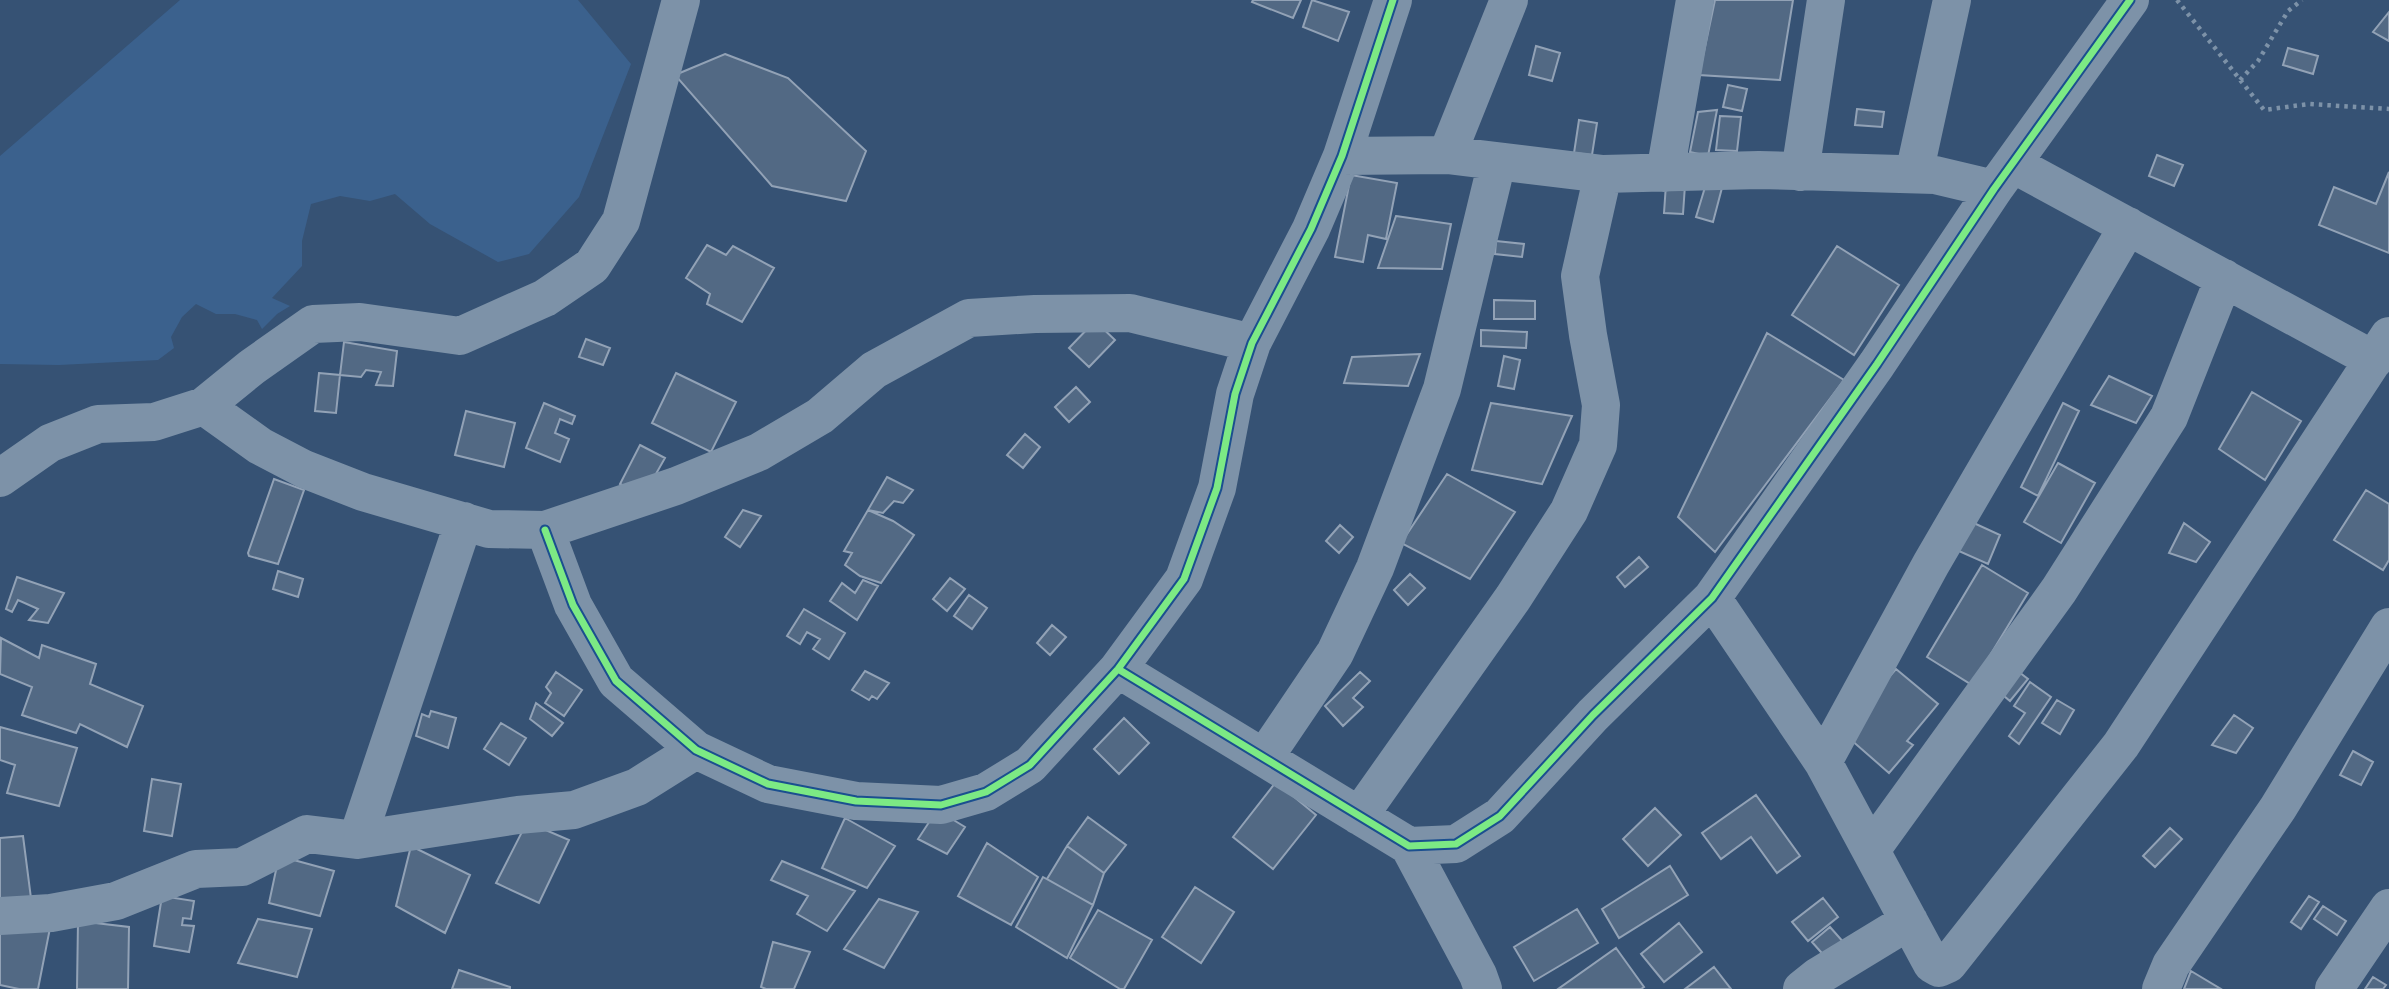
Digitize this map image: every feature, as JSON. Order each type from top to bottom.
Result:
[{"type":"street","points":[[0,478],[50,443],[97,424],[154,422],[204,406],[252,367],[313,324],[360,322],[460,336],[545,298],[592,266],[621,221],[681,0]]},
{"type":"street","points":[[545,530],[573,605],[616,681],[696,750],[768,785],[856,801],[941,804],[986,792],[1030,765],[1118,669],[1184,579],[1217,488],[1235,394],[1252,343],[1311,229],[1342,156],[1393,0]]},
{"type":"street","points":[[1447,155],[1509,0]]},
{"type":"street","points":[[1665,173],[1695,0]]},
{"type":"street","points":[[1800,172],[1826,0]]},
{"type":"street","points":[[1914,174],[1952,0]]},
{"type":"street","points":[[1409,846],[1456,844],[1500,816],[1593,715],[1712,598],[2130,0]]},
{"type":"street","points":[[1342,156],[1447,155],[1603,174],[1759,170],[2004,177],[2127,226],[2224,278],[2381,348],[2121,745],[1948,964],[1930,978]]},
{"type":"street","points":[[1264,758],[1335,653],[1375,568],[1442,389],[1497,162]]},
{"type":"street","points":[[1359,816],[1513,598],[1569,511],[1598,445],[1601,405],[1580,276],[1603,174]]},
{"type":"street","points":[[1823,762],[1931,564],[2127,226]]},
{"type":"street","points":[[1871,850],[2059,590],[2169,417],[2224,278]]},
{"type":"street","points":[[204,406],[260,446],[304,469],[363,492],[489,529],[545,530],[676,486],[759,452],[820,416],[874,370],[969,318],[1130,313],[1252,343]]},
{"type":"street","points":[[357,840],[464,521]]},
{"type":"street","points":[[1712,598],[1823,762],[1932,964],[1930,978]]},
{"type":"street","points":[[2161,989],[2171,965],[2278,808],[2389,627]]},
{"type":"street","points":[[1118,669],[1409,846],[1483,989]]},
{"type":"street","points":[[0,916],[51,913],[116,901],[196,869],[242,867],[307,834],[357,840],[518,815],[574,810],[637,787],[696,750]]},
{"type":"street","points":[[2334,989],[2389,908]]},
{"type":"street","points":[[1802,989],[1909,921]]},
{"type":"path","points":[[2177,0],[2264,110],[2309,104],[2389,109]]},
{"type":"path","points":[[2240,80],[2258,61],[2288,11],[2302,0]]},
{"type":"water","points":[[180,0],[578,0],[631,64],[579,197],[529,254],[498,262],[430,224],[395,194],[370,201],[340,196],[311,204],[302,241],[302,266],[272,298],[290,306],[262,329],[257,320],[235,314],[216,314],[196,304],[182,317],[171,337],[174,348],[158,360],[59,365],[0,364],[0,156]]},
{"type":"building","points":[[1301,0],[1293,18],[1252,2]]},
{"type":"building","points":[[1312,0],[1349,12],[1338,41],[1303,27]]},
{"type":"building","points":[[1715,0],[1793,0],[1780,80],[1699,75]]},
{"type":"building","points":[[2389,12],[2389,41],[2373,32]]},
{"type":"building","points":[[1536,46],[1560,53],[1552,81],[1529,75]]},
{"type":"building","points":[[2288,48],[2318,56],[2313,74],[2283,65]]},
{"type":"building","points":[[725,54],[788,78],[866,151],[846,201],[772,186],[675,75]]},
{"type":"building","points":[[1728,85],[1747,89],[1742,111],[1723,107]]},
{"type":"building","points":[[1857,109],[1884,112],[1882,127],[1855,125]]},
{"type":"building","points":[[1717,110],[1708,156],[1690,152],[1698,112]]},
{"type":"building","points":[[1720,116],[1741,117],[1737,151],[1716,150]]},
{"type":"building","points":[[1579,120],[1597,123],[1592,155],[1574,153]]},
{"type":"building","points":[[2157,155],[2183,165],[2174,186],[2149,176]]},
{"type":"building","points":[[2389,172],[2389,253],[2319,225],[2334,187],[2376,204]]},
{"type":"building","points":[[1351,175],[1397,183],[1386,239],[1368,235],[1363,262],[1335,257]]},
{"type":"building","points":[[1666,184],[1685,185],[1683,214],[1664,213]]},
{"type":"building","points":[[1706,184],[1723,184],[1713,222],[1696,217]]},
{"type":"building","points":[[1396,216],[1451,224],[1442,269],[1378,268]]},
{"type":"building","points":[[1496,241],[1524,244],[1522,257],[1495,254]]},
{"type":"building","points":[[707,245],[726,255],[733,246],[774,268],[742,322],[707,304],[710,294],[686,278]]},
{"type":"building","points":[[1837,246],[1899,285],[1854,355],[1792,315]]},
{"type":"building","points":[[1494,300],[1535,301],[1535,319],[1494,319]]},
{"type":"building","points":[[1095,321],[1115,340],[1089,367],[1069,348]]},
{"type":"building","points":[[1481,330],[1527,332],[1526,348],[1481,346]]},
{"type":"building","points":[[1767,333],[1844,380],[1715,552],[1678,517]]},
{"type":"building","points":[[586,339],[610,348],[603,365],[579,357]]},
{"type":"building","points":[[344,342],[397,351],[393,386],[376,385],[381,372],[366,370],[361,377],[340,375]]},
{"type":"building","points":[[1420,354],[1408,386],[1344,383],[1352,357]]},
{"type":"building","points":[[1504,356],[1520,360],[1514,389],[1498,386]]},
{"type":"building","points":[[319,373],[340,375],[336,413],[315,411]]},
{"type":"building","points":[[676,373],[736,402],[711,452],[652,423]]},
{"type":"building","points":[[2109,376],[2152,396],[2136,423],[2091,405]]},
{"type":"building","points":[[1076,387],[1090,402],[1069,422],[1055,407]]},
{"type":"building","points":[[2252,392],[2301,421],[2265,480],[2219,449]]},
{"type":"building","points":[[544,403],[575,416],[572,424],[560,419],[555,433],[569,439],[560,462],[526,448]]},
{"type":"building","points":[[1491,403],[1572,416],[1542,484],[1472,470]]},
{"type":"building","points":[[2063,403],[2079,411],[2038,496],[2021,487]]},
{"type":"building","points":[[466,411],[515,423],[504,467],[455,455]]},
{"type":"building","points":[[1025,434],[1040,447],[1023,468],[1007,455]]},
{"type":"building","points":[[640,445],[665,458],[644,495],[620,484]]},
{"type":"building","points":[[2058,463],[2095,483],[2061,543],[2024,522]]},
{"type":"building","points":[[1447,474],[1515,512],[1470,579],[1401,543]]},
{"type":"building","points":[[887,477],[913,490],[903,503],[894,501],[883,513],[868,510]]},
{"type":"building","points":[[274,479],[304,490],[278,564],[249,556],[248,553]]},
{"type":"building","points":[[2366,490],[2389,504],[2389,560],[2383,570],[2334,540]]},
{"type":"building","points":[[743,510],[761,516],[740,547],[725,537]]},
{"type":"building","points":[[868,510],[893,521],[914,535],[881,583],[860,576],[845,565],[852,553],[844,551]]},
{"type":"building","points":[[1965,519],[2000,535],[1988,564],[1952,548]]},
{"type":"building","points":[[2184,523],[2210,542],[2196,562],[2169,553]]},
{"type":"building","points":[[1340,525],[1353,537],[1339,553],[1326,541]]},
{"type":"building","points":[[1639,557],[1648,567],[1625,587],[1617,577]]},
{"type":"building","points":[[1982,565],[2028,593],[1972,685],[1927,657]]},
{"type":"building","points":[[278,571],[303,579],[298,597],[273,589]]},
{"type":"building","points":[[1410,574],[1425,588],[1408,605],[1394,590]]},
{"type":"building","points":[[17,577],[64,593],[48,623],[29,620],[38,609],[18,600],[12,612],[6,609]]},
{"type":"building","points":[[950,578],[965,589],[947,611],[933,599]]},
{"type":"building","points":[[863,580],[878,586],[857,620],[830,601],[842,583],[855,593]]},
{"type":"building","points":[[969,595],[987,608],[972,629],[954,616]]},
{"type":"building","points":[[804,609],[845,633],[829,659],[813,649],[820,639],[807,632],[800,644],[787,636]]},
{"type":"building","points":[[1052,625],[1066,637],[1050,655],[1037,643]]},
{"type":"building","points":[[1,638],[39,658],[42,645],[96,664],[90,684],[143,706],[127,747],[80,724],[76,733],[22,715],[32,687],[0,674]]},
{"type":"building","points":[[1896,669],[1938,704],[1907,741],[1913,745],[1889,773],[1842,732]]},
{"type":"building","points":[[2015,669],[2028,679],[2010,701],[1998,691]]},
{"type":"building","points":[[865,671],[889,683],[877,699],[872,696],[869,700],[852,690]]},
{"type":"building","points":[[556,672],[582,690],[564,716],[545,703],[551,693],[546,687]]},
{"type":"building","points":[[1360,672],[1370,681],[1353,698],[1363,707],[1343,726],[1325,706]]},
{"type":"building","points":[[2030,682],[2051,697],[2019,744],[2009,736],[2025,713],[2014,706]]},
{"type":"building","points":[[2057,700],[2074,710],[2060,734],[2042,723]]},
{"type":"building","points":[[536,703],[563,723],[552,736],[530,719]]},
{"type":"building","points":[[431,711],[456,718],[448,748],[416,736],[422,714],[429,717]]},
{"type":"building","points":[[2234,715],[2253,728],[2236,753],[2212,745]]},
{"type":"building","points":[[1124,718],[1149,743],[1119,774],[1094,749]]},
{"type":"building","points":[[501,723],[526,738],[509,765],[484,749]]},
{"type":"building","points":[[0,727],[77,748],[59,806],[7,793],[15,765],[0,760]]},
{"type":"building","points":[[2353,751],[2373,762],[2361,785],[2340,775]]},
{"type":"building","points":[[152,779],[181,784],[172,836],[144,831]]},
{"type":"building","points":[[1276,782],[1316,815],[1273,869],[1233,837]]},
{"type":"building","points":[[1756,795],[1800,856],[1777,873],[1751,837],[1721,859],[1702,833]]},
{"type":"building","points":[[1655,808],[1681,835],[1648,866],[1623,839]]},
{"type":"building","points":[[937,810],[965,827],[947,854],[918,839]]},
{"type":"building","points":[[1088,817],[1126,845],[1104,873],[1067,846]]},
{"type":"building","points":[[845,818],[895,846],[867,888],[822,868]]},
{"type":"building","points":[[527,822],[569,840],[539,903],[496,883]]},
{"type":"building","points":[[2170,828],[2182,839],[2155,867],[2143,856]]},
{"type":"building","points":[[23,836],[32,906],[0,908],[0,838]]},
{"type":"building","points":[[987,843],[1038,877],[1011,925],[958,896]]},
{"type":"building","points":[[411,846],[470,875],[445,933],[396,906]]},
{"type":"building","points":[[1067,846],[1104,873],[1093,905],[1047,879]]},
{"type":"building","points":[[279,856],[334,871],[320,916],[269,903]]},
{"type":"building","points":[[782,861],[855,891],[827,931],[797,914],[808,896],[771,880]]},
{"type":"building","points":[[1670,866],[1688,895],[1619,938],[1602,909]]},
{"type":"building","points":[[1043,877],[1093,905],[1067,958],[1016,927]]},
{"type":"building","points":[[1195,887],[1234,912],[1201,963],[1162,937]]},
{"type":"building","points":[[162,896],[194,901],[191,919],[183,918],[182,925],[194,926],[189,952],[154,946]]},
{"type":"building","points":[[2309,896],[2319,902],[2301,929],[2291,922]]},
{"type":"building","points":[[1823,898],[1838,917],[1808,941],[1792,922]]},
{"type":"building","points":[[879,899],[918,912],[884,968],[844,949]]},
{"type":"building","points":[[2323,906],[2346,921],[2337,935],[2314,919]]},
{"type":"building","points":[[1577,909],[1598,943],[1534,981],[1514,947]]},
{"type":"building","points":[[1098,910],[1152,940],[1124,989],[1070,958]]},
{"type":"building","points":[[258,919],[312,929],[297,977],[238,963]]},
{"type":"building","points":[[78,921],[129,927],[128,989],[77,989]]},
{"type":"building","points":[[1679,923],[1702,952],[1664,982],[1641,954]]},
{"type":"building","points":[[1830,927],[1845,944],[1828,960],[1812,942]]},
{"type":"building","points":[[0,928],[50,928],[38,989],[0,985]]},
{"type":"building","points":[[773,942],[810,952],[794,989],[761,987]]},
{"type":"building","points":[[1616,948],[1644,987],[1558,989]]},
{"type":"building","points":[[1714,967],[1731,989],[1685,989]]},
{"type":"building","points":[[459,970],[510,987],[510,989],[452,989]]},
{"type":"building","points":[[2191,971],[2221,989],[2184,989]]},
{"type":"building","points":[[2373,977],[2386,985],[2383,989],[2365,989]]},
{"type":"cycle path","points":[[545,530],[573,605],[616,681],[696,750],[768,784],[856,801],[941,805],[986,792],[1030,765],[1118,669],[1184,579],[1217,488],[1235,394],[1252,343],[1311,229],[1342,156],[1393,0]]},
{"type":"cycle path","points":[[1118,669],[1409,846],[1456,844],[1500,816],[1593,715],[1712,598],[1877,364],[1994,189],[2130,0]]}]
